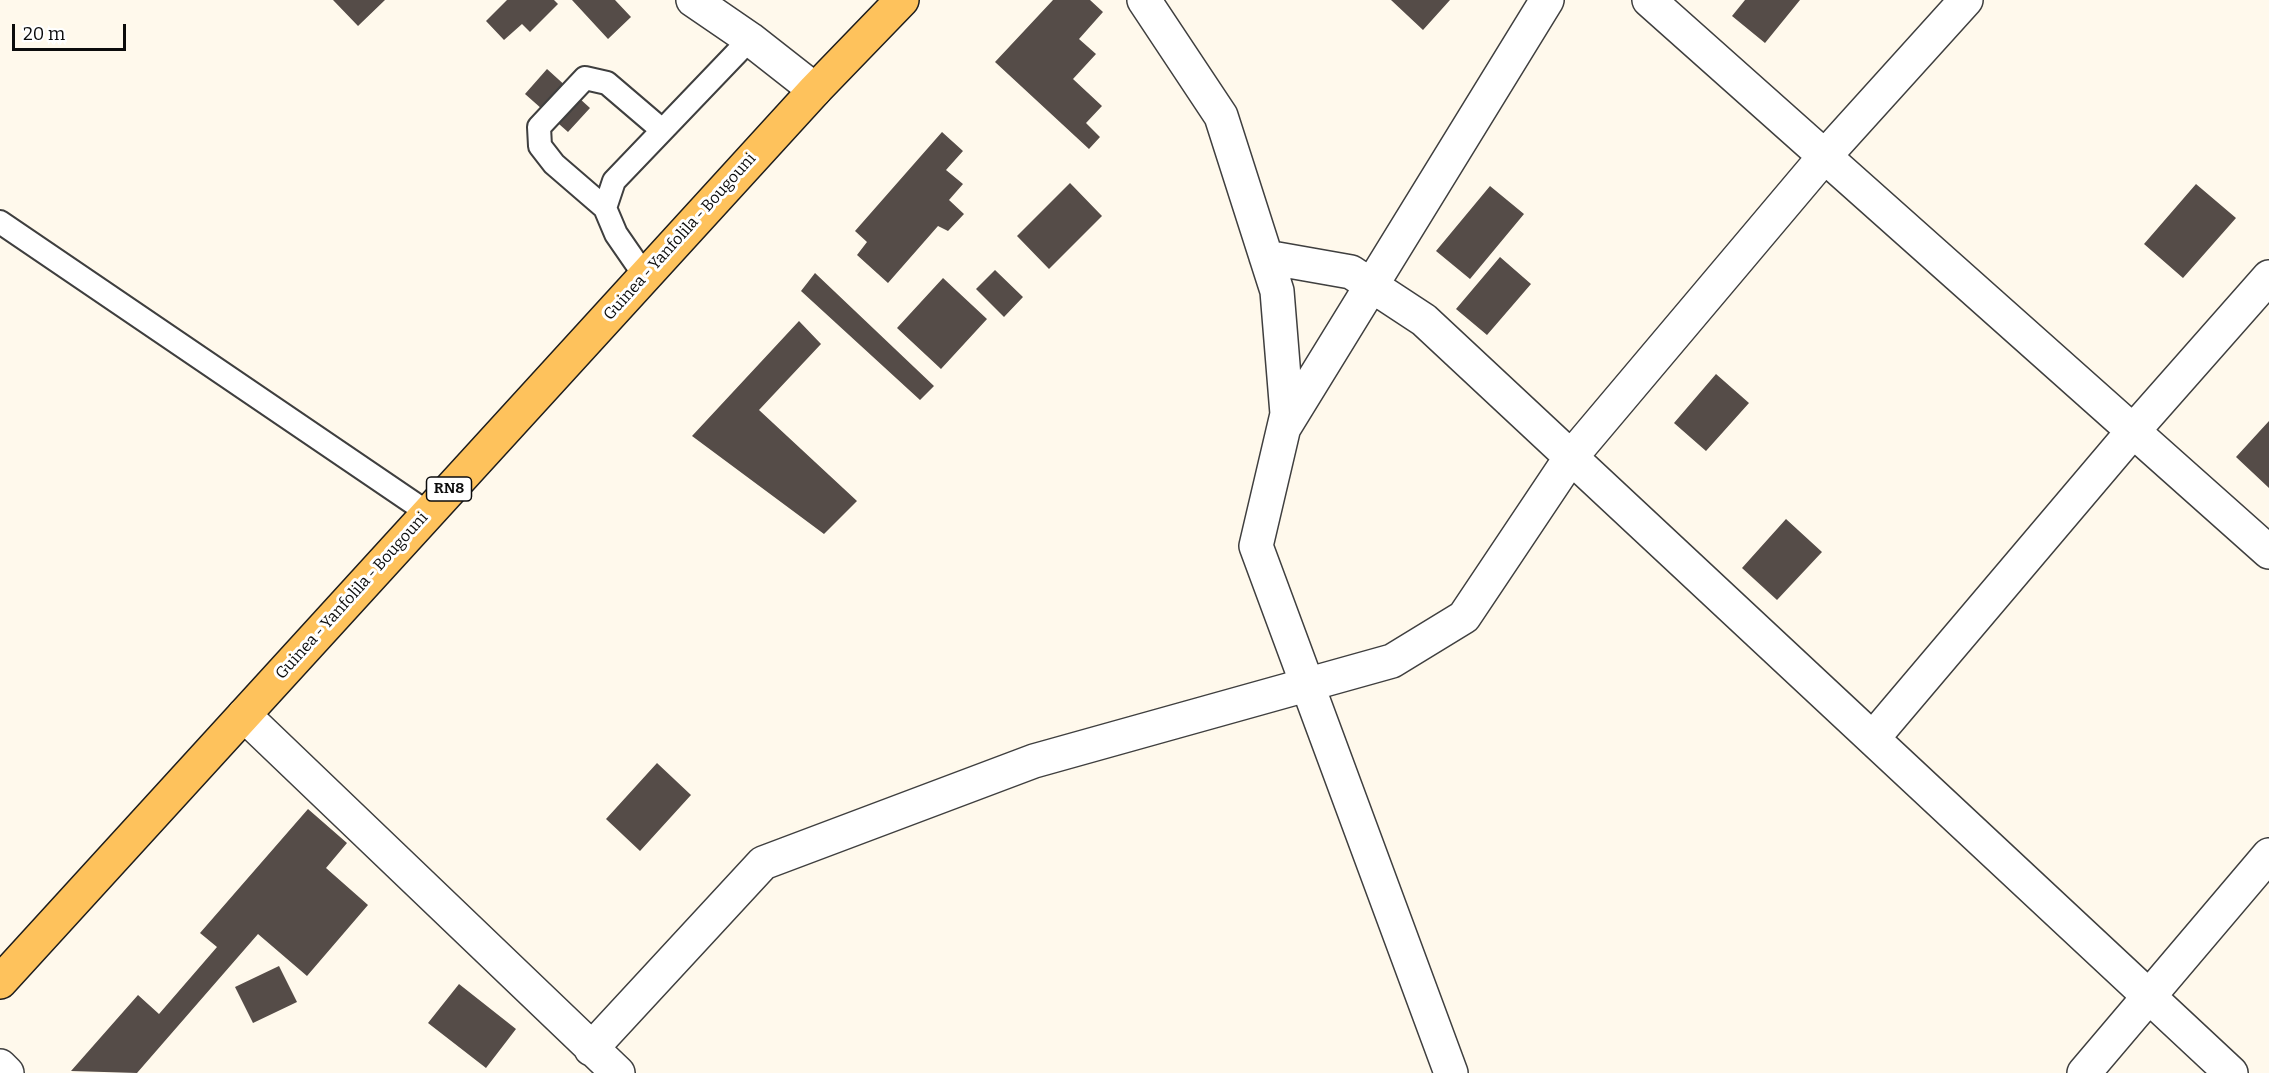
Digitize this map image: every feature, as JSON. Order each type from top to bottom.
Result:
[{"type":"main road","name":"Guinea - Yanfolila - Bougouni","points":[[0,982],[815,90],[902,0]]},
{"type":"street","points":[[693,0],[750,39],[815,90]]},
{"type":"street","points":[[1144,0],[1221,116],[1277,291],[1287,414],[1256,546],[1451,1073]]},
{"type":"street","points":[[1284,428],[1547,0]]},
{"type":"street","points":[[1649,0],[2269,552]]},
{"type":"street","points":[[591,1049],[763,863],[1034,760],[1392,661],[1464,617],[1571,457],[1824,157],[1966,0]]},
{"type":"street","points":[[1266,257],[1352,272],[1424,320],[2231,1073]]},
{"type":"street","points":[[1873,738],[2134,430],[2269,277]]},
{"type":"street","points":[[244,715],[618,1073]]},
{"type":"street","points":[[2084,1073],[2269,855]]},
{"type":"street","points":[[0,1066],[7,1073]]},
{"type":"lane","points":[[605,208],[614,181],[750,39]]},
{"type":"lane","points":[[645,276],[616,234],[605,208],[554,164],[540,146],[539,127],[585,78],[607,83],[662,130]]},
{"type":"lane","points":[[0,222],[428,513]]},
{"type":"building","points":[[333,0],[385,0],[358,26]]},
{"type":"building","points":[[507,0],[554,0],[558,4],[530,32],[522,24],[504,40],[486,21]]},
{"type":"building","points":[[572,0],[615,0],[631,17],[608,39]]},
{"type":"building","points":[[1053,0],[1090,0],[1103,12],[1079,39],[1096,54],[1073,79],[1102,106],[1086,123],[1100,137],[1089,149],[995,62]]},
{"type":"building","points":[[1391,0],[1450,0],[1423,30]]},
{"type":"building","points":[[1745,0],[1800,0],[1765,43],[1732,16]]},
{"type":"building","points":[[547,69],[590,108],[568,132],[525,94]]},
{"type":"building","points":[[942,132],[963,151],[946,170],[963,184],[949,200],[964,214],[948,231],[938,226],[888,283],[857,255],[867,242],[855,231]]},
{"type":"building","points":[[1070,183],[1102,216],[1049,269],[1017,236]]},
{"type":"building","points":[[2196,184],[2236,218],[2183,278],[2144,244]]},
{"type":"building","points":[[1490,186],[1524,214],[1470,279],[1436,251]]},
{"type":"building","points":[[1500,257],[1531,284],[1487,335],[1456,309]]},
{"type":"building","points":[[995,270],[1023,297],[1004,317],[976,289]]},
{"type":"building","points":[[815,273],[934,386],[920,400],[801,291]]},
{"type":"building","points":[[943,278],[987,319],[941,369],[897,328]]},
{"type":"building","points":[[799,321],[821,344],[759,410],[857,501],[824,534],[692,436]]},
{"type":"building","points":[[1716,374],[1749,403],[1706,451],[1674,423]]},
{"type":"building","points":[[2269,421],[2269,488],[2236,457]]},
{"type":"building","points":[[1786,519],[1822,552],[1777,600],[1742,568]]},
{"type":"building","points":[[657,763],[691,795],[640,851],[606,819]]},
{"type":"building","points":[[308,809],[347,843],[326,868],[368,905],[307,976],[258,934],[137,1073],[71,1071],[138,995],[159,1014],[217,947],[200,933]]},
{"type":"building","points":[[279,966],[297,1002],[253,1023],[235,987]]},
{"type":"building","points":[[459,984],[516,1029],[486,1068],[428,1023]]}]
